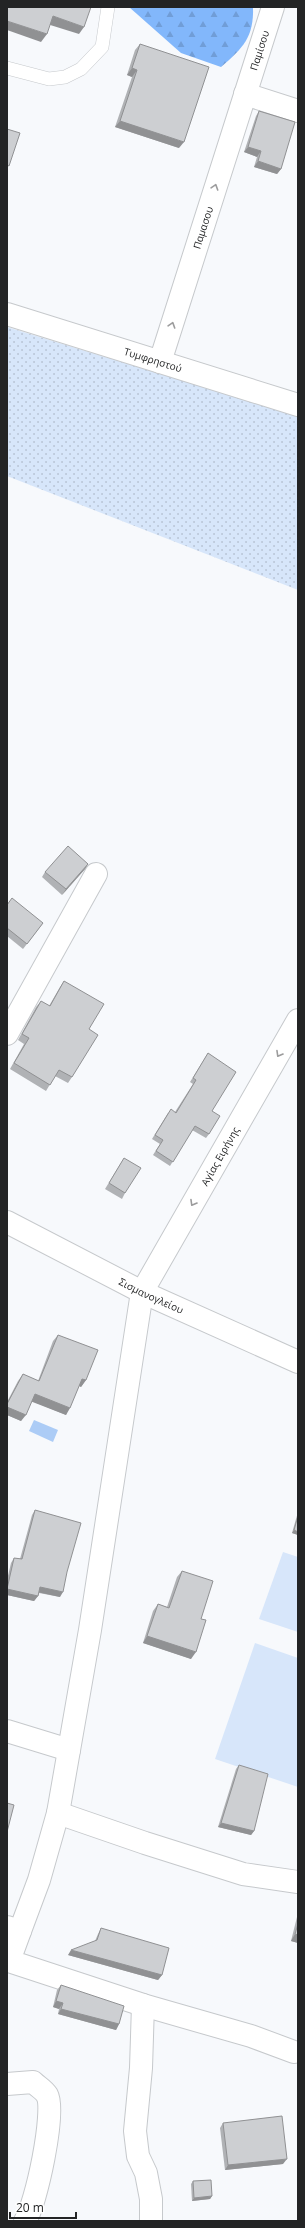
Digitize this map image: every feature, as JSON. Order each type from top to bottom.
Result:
[{"type":"street","name":"Παμίσου","points":[[245,94],[274,7]]},
{"type":"street","points":[[245,94],[298,111]]},
{"type":"street","name":"Παμασου","points":[[160,362],[245,94]]},
{"type":"street","name":"Τυμφρηστού","points":[[7,314],[298,405]]},
{"type":"street","points":[[7,1034],[96,874]]},
{"type":"street","name":"Αγίας Ειρήνης","points":[[142,1292],[298,1020]]},
{"type":"street","name":"Σισμανογλείου","points":[[7,1222],[142,1292],[298,1362]]},
{"type":"street","points":[[142,1292],[90,1630],[58,1813],[40,1880],[13,1929],[8,1963],[143,2005],[251,2036],[294,2052]]},
{"type":"street","points":[[7,1732],[69,1750]]},
{"type":"street","points":[[58,1813],[145,1844],[244,1874],[298,1882]]},
{"type":"street","points":[[143,2005],[141,2068],[135,2131],[138,2156],[146,2173],[151,2199],[151,2221]]},
{"type":"street","points":[[7,2084],[33,2082],[47,2095],[50,2109],[39,2185],[31,2213],[25,2221]]},
{"type":"lane","points":[[7,68],[49,79],[65,77],[81,69],[102,47],[108,7]]},
{"type":"shaded area","points":[[7,327],[298,416],[298,590],[7,476]]},
{"type":"shaded area","points":[[34,1420],[58,1430],[53,1442],[29,1431]]},
{"type":"shaded area","points":[[283,1552],[298,1557],[298,1632],[259,1619]]},
{"type":"shaded area","points":[[255,1643],[298,1658],[298,1787],[215,1759]]},
{"type":"green space","points":[[129,7],[253,7],[252,26],[246,41],[241,48],[221,67],[181,53]]},
{"type":"building","points":[[7,7],[91,7],[84,27],[53,16],[47,34],[7,21]]},
{"type":"building","points":[[140,44],[209,67],[184,142],[120,121],[137,70],[132,68]]},
{"type":"building","points":[[259,111],[295,122],[281,169],[258,161],[261,151],[248,147]]},
{"type":"building","points":[[7,129],[20,133],[9,166],[7,165]]},
{"type":"building","points":[[68,846],[88,864],[66,889],[45,872]]},
{"type":"building","points":[[12,898],[43,923],[27,944],[7,928],[7,905]]},
{"type":"building","points":[[64,981],[104,1004],[89,1029],[98,1035],[72,1077],[59,1070],[50,1085],[14,1063],[29,1038],[22,1034],[41,1001],[50,1006]]},
{"type":"building","points":[[208,1053],[236,1072],[212,1111],[220,1116],[209,1134],[195,1126],[173,1162],[156,1151],[163,1140],[155,1135],[171,1109],[176,1113],[196,1080],[193,1078]]},
{"type":"building","points":[[124,1158],[141,1168],[125,1193],[109,1183]]},
{"type":"building","points":[[58,1335],[98,1350],[86,1380],[82,1379],[70,1408],[35,1394],[26,1415],[7,1407],[7,1404],[23,1374],[39,1381]]},
{"type":"building","points":[[35,1510],[81,1523],[63,1592],[40,1587],[38,1596],[7,1589],[14,1558],[22,1559]]},
{"type":"building","points":[[298,1516],[298,1532],[294,1530]]},
{"type":"building","points":[[182,1571],[213,1581],[201,1619],[206,1620],[196,1652],[147,1636],[158,1604],[169,1608]]},
{"type":"building","points":[[239,1765],[268,1774],[254,1831],[221,1823]]},
{"type":"building","points":[[7,1803],[14,1805],[7,1832]]},
{"type":"building","points":[[298,1924],[298,1935],[295,1934]]},
{"type":"building","points":[[101,1928],[169,1948],[162,1975],[71,1950],[97,1940]]},
{"type":"building","points":[[61,1985],[124,2006],[119,2024],[61,2009],[63,2003],[56,2001]]},
{"type":"building","points":[[282,2116],[287,2159],[228,2165],[223,2123]]},
{"type":"building","points":[[211,2180],[212,2196],[194,2198],[193,2181]]}]
